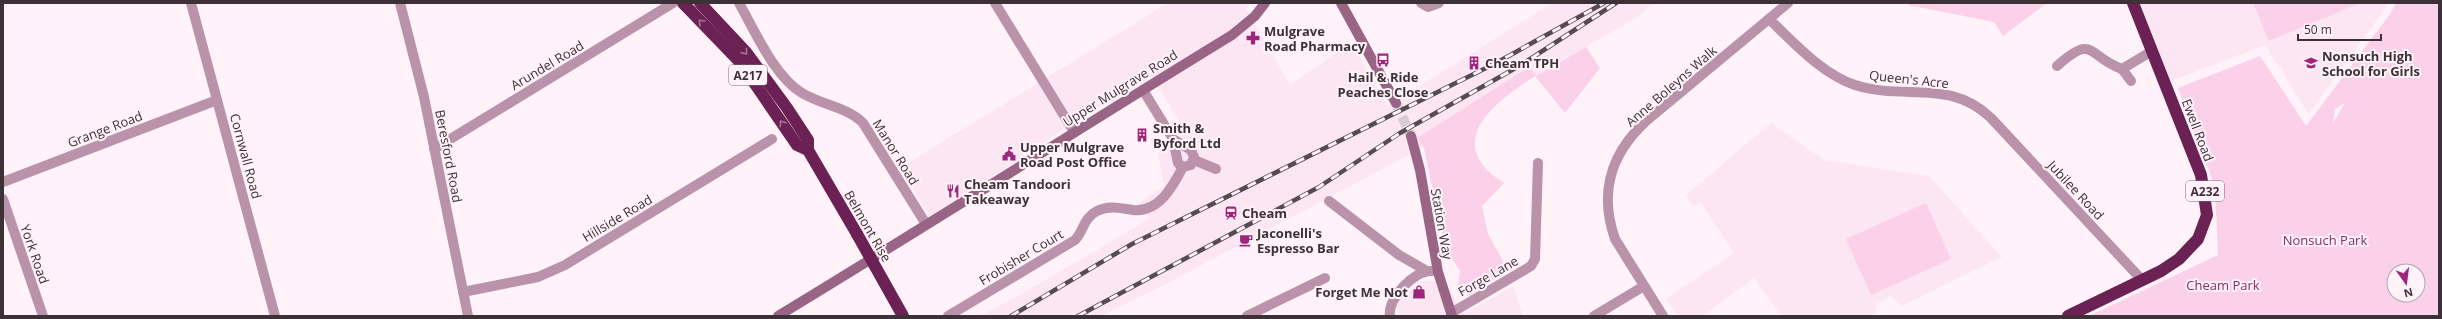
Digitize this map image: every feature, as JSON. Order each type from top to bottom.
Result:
[{"type":"highway","name":"Belmont Rise","points":[[683,3],[740,62],[797,145],[808,150]]},
{"type":"highway","name":"Belmont Rise","points":[[700,3],[746,52],[787,108],[808,140],[808,150],[903,316]]},
{"type":"highway","name":"Ewell Road","points":[[2068,316],[2161,270],[2189,250],[2201,233],[2207,215],[2201,175],[2133,3]]},
{"type":"street","name":"Cornwall Road","points":[[191,3],[275,316]]},
{"type":"street","name":"Beresford Road","points":[[400,3],[424,97],[468,316]]},
{"type":"street","name":"Arundel Road","points":[[434,149],[673,3]]},
{"type":"street","name":"Manor Road","points":[[739,3],[787,82],[803,94],[853,115],[863,123],[926,224]]},
{"type":"street","points":[[995,3],[1074,132]]},
{"type":"street","name":"Upper Mulgrave Road","points":[[778,316],[1239,30],[1255,16],[1265,3]]},
{"type":"street","points":[[1341,3],[1396,103]]},
{"type":"street","points":[[1421,3],[1428,7],[1439,3]]},
{"type":"street","name":"Anne Boleyns Walk","points":[[1663,316],[1615,239],[1608,215],[1608,188],[1617,158],[1625,144],[1645,122],[1788,3]]},
{"type":"street","name":"Queen's Acre","points":[[1769,19],[1815,61],[1846,81],[1868,89],[1950,95],[1974,104],[1991,118]]},
{"type":"street","points":[[2057,66],[2075,50],[2087,49],[2122,69],[2131,81]]},
{"type":"street","points":[[2122,69],[2152,51]]},
{"type":"street","points":[[1143,90],[1173,139],[1177,161],[1183,166],[1189,166],[1194,160]]},
{"type":"street","name":"Grange Road","points":[[3,182],[217,100]]},
{"type":"street","name":"Jubilee Road","points":[[1991,118],[2142,280]]},
{"type":"street","name":"Station Way","points":[[1410,136],[1420,170],[1438,272],[1452,314]]},
{"type":"street","name":"Hillside Road","points":[[463,292],[538,277],[565,266],[772,139]]},
{"type":"street","points":[[1173,139],[1190,150],[1194,160],[1216,169]]},
{"type":"street","name":"Forge Lane","points":[[1452,314],[1524,270],[1535,259],[1538,163]]},
{"type":"street","name":"Frobisher Court","points":[[948,316],[1075,240],[1080,235],[1090,216],[1113,207],[1141,210],[1163,198],[1177,178],[1183,166]]},
{"type":"street","name":"York Road","points":[[3,200],[43,316]]},
{"type":"street","points":[[1329,201],[1399,254],[1427,271],[1438,272]]},
{"type":"street","points":[[1389,315],[1391,302],[1414,278],[1427,271]]},
{"type":"street","points":[[1247,316],[1325,278]]},
{"type":"street","points":[[1594,316],[1644,286]]},
{"type":"shaded area","points":[[1168,3],[1250,3],[1246,9],[1290,85],[1351,43],[1388,106],[1552,3],[1655,3],[1631,21],[1535,76],[1407,156],[1170,282],[1101,316],[980,316],[1020,295],[1149,219],[1140,202],[1164,186],[1158,153],[1184,134],[1196,139],[1185,130],[1152,77],[1106,102],[929,217],[913,188],[915,185],[903,166]]},
{"type":"shaded area","name":"Nonsuch High School for Girls","points":[[2140,3],[2389,3],[2309,114],[2265,45],[2171,81]]},
{"type":"shaded area","points":[[1771,123],[1824,160],[1929,176],[2002,257],[1902,306],[1891,296],[1875,305],[1877,312],[1867,316],[1781,316],[1754,278],[1702,316],[1678,316],[1666,299],[1734,253],[1701,203],[1692,206],[1686,195]]},
{"type":"shaded area","points":[[1422,281],[1444,281],[1464,314],[1513,286],[1523,316],[1399,316],[1395,303]]},
{"type":"green space","points":[[1911,3],[2047,3],[2003,36],[1994,22],[1908,5]]},
{"type":"green space","points":[[2253,3],[2360,3],[2269,41]]},
{"type":"green space","name":"Nonsuch Park","points":[[2396,3],[2439,3],[2439,316],[2089,316],[2218,255],[2215,187],[2178,88],[2260,56],[2306,126],[2390,14]],"holes":[[[2345,103],[2333,123],[2335,109]]]},
{"type":"green space","points":[[1586,47],[1600,68],[1565,113],[1535,76],[1510,93],[1498,104],[1479,128],[1475,142],[1477,156],[1491,174],[1504,183],[1482,206],[1488,234],[1508,270],[1469,296],[1458,285],[1460,271],[1445,248],[1424,148],[1417,138],[1529,67],[1536,76]]},
{"type":"green space","points":[[1926,203],[1951,259],[1871,295],[1846,239]]},
{"type":"tunnel","points":[[1396,103],[1411,136]]},
{"type":"railway","points":[[1011,316],[1132,244],[1496,63],[1604,3]]},
{"type":"railway","points":[[1078,316],[1319,187],[1400,133],[1521,65],[1616,3]]},
{"type":"place","name":"Mulgrave Road Pharmacy","points":[[1253,38]]},
{"type":"place","name":"Hail & Ride Peaches Close","points":[[1383,60]]},
{"type":"place","name":"Cheam TPH","points":[[1474,63]]},
{"type":"place","name":"Nonsuch High School for Girls","points":[[2311,63]]},
{"type":"place","name":"Smith & Byford Ltd","points":[[1142,135]]},
{"type":"place","name":"Upper Mulgrave Road Post Office","points":[[1009,154]]},
{"type":"place","name":"Cheam Tandoori Takeaway","points":[[953,191]]},
{"type":"place","name":"Cheam","points":[[1231,213]]},
{"type":"place","name":"Jaconelli's Espresso Bar","points":[[1246,240]]},
{"type":"place","name":"Forget Me Not","points":[[1419,292]]},
{"type":"park label","name":"Cheam Park","points":[[2223,285]]}]
